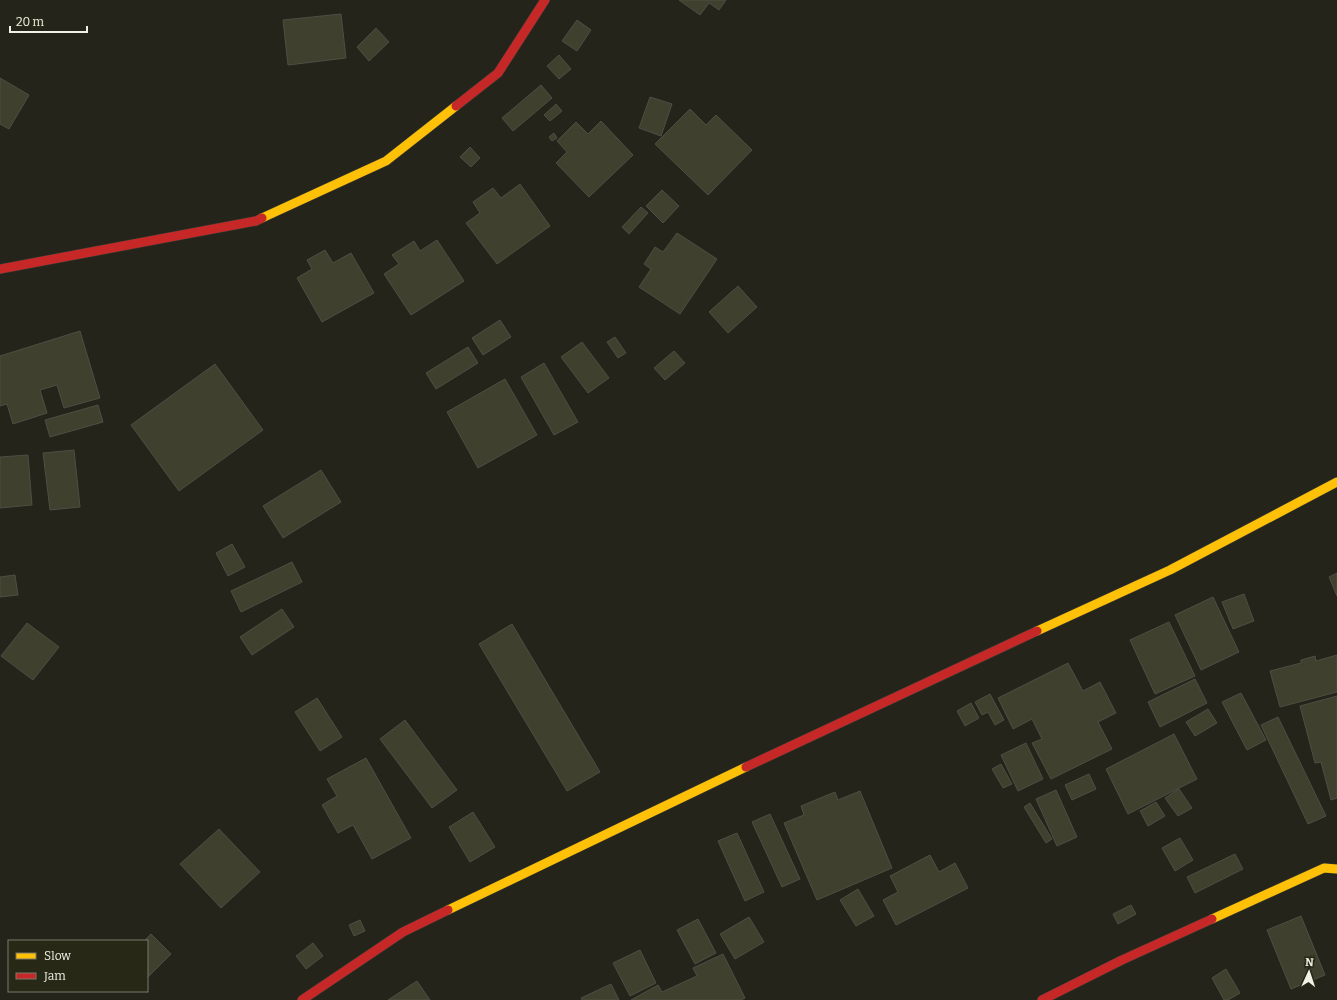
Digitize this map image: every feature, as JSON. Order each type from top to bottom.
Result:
[{"type":"street","points":[[0,269],[256,221],[386,161],[498,73],[545,0]]},
{"type":"street","points":[[302,1000],[403,932],[779,751],[1170,570],[1337,482]]},
{"type":"street","points":[[1042,1000],[1122,960],[1324,868],[1337,868]]},
{"type":"building","points":[[679,0],[726,0],[719,10],[709,3],[700,15]]},
{"type":"building","points":[[341,14],[346,58],[288,65],[283,20]]},
{"type":"building","points":[[577,20],[591,30],[577,51],[562,41]]},
{"type":"building","points":[[376,28],[389,42],[369,61],[357,47]]},
{"type":"building","points":[[559,55],[571,69],[559,79],[547,66]]},
{"type":"building","points":[[0,78],[29,95],[9,129],[0,124]]},
{"type":"building","points":[[541,85],[552,98],[513,131],[502,118]]},
{"type":"building","points":[[650,97],[672,104],[661,136],[639,128]]},
{"type":"building","points":[[556,104],[562,111],[550,121],[544,115]]},
{"type":"building","points":[[690,109],[706,125],[716,115],[752,150],[708,195],[655,144]]},
{"type":"building","points":[[601,121],[633,155],[589,197],[556,163],[567,152],[557,141],[576,122],[588,134]]},
{"type":"building","points":[[554,133],[557,138],[552,141],[549,137]]},
{"type":"building","points":[[470,147],[480,158],[471,167],[460,157]]},
{"type":"building","points":[[520,184],[550,226],[497,264],[466,223],[480,213],[473,202],[493,188],[501,198]]},
{"type":"building","points":[[662,190],[679,206],[663,223],[646,206]]},
{"type":"building","points":[[641,207],[648,213],[629,234],[622,227]]},
{"type":"building","points":[[677,233],[717,259],[680,314],[639,287],[651,269],[644,264],[655,247],[663,252]]},
{"type":"building","points":[[437,240],[464,281],[411,315],[384,274],[399,264],[392,255],[414,241],[420,251]]},
{"type":"building","points":[[325,250],[333,263],[351,253],[374,293],[322,322],[297,278],[312,269],[307,260]]},
{"type":"building","points":[[738,286],[757,307],[728,333],[709,312]]},
{"type":"building","points":[[500,320],[511,337],[483,355],[472,338]]},
{"type":"building","points":[[80,331],[100,398],[64,408],[57,385],[40,390],[47,413],[13,424],[7,404],[0,406],[0,356]]},
{"type":"building","points":[[615,337],[626,353],[618,358],[607,342]]},
{"type":"building","points":[[582,342],[609,378],[588,393],[561,357]]},
{"type":"building","points":[[468,347],[478,363],[436,389],[426,373]]},
{"type":"building","points":[[674,351],[685,363],[665,380],[654,368]]},
{"type":"building","points":[[544,363],[578,422],[554,435],[521,377]]},
{"type":"building","points":[[215,364],[263,430],[179,491],[131,425]]},
{"type":"building","points":[[505,379],[537,435],[478,468],[447,412]]},
{"type":"building","points":[[98,405],[103,422],[50,437],[45,420]]},
{"type":"building","points":[[74,450],[80,507],[50,510],[43,453]]},
{"type":"building","points":[[28,455],[32,505],[0,508],[0,457]]},
{"type":"building","points":[[321,470],[341,502],[283,538],[263,506]]},
{"type":"building","points":[[232,544],[245,567],[228,576],[216,553]]},
{"type":"building","points":[[292,562],[302,582],[241,612],[231,591]]},
{"type":"building","points":[[1337,573],[1337,596],[1329,577]]},
{"type":"building","points":[[15,575],[18,595],[0,597],[0,577]]},
{"type":"building","points":[[1244,594],[1254,621],[1233,629],[1222,602]]},
{"type":"building","points":[[1213,597],[1239,652],[1201,670],[1175,615]]},
{"type":"building","points":[[282,609],[294,627],[252,655],[240,637]]},
{"type":"building","points":[[1169,622],[1195,676],[1155,694],[1130,640]]},
{"type":"building","points":[[27,623],[59,647],[33,680],[1,656]]},
{"type":"building","points":[[512,624],[600,772],[567,791],[479,644]]},
{"type":"building","points":[[1337,655],[1337,692],[1280,707],[1270,671],[1301,663],[1301,660],[1315,656],[1316,661]]},
{"type":"building","points":[[1068,663],[1083,691],[1100,682],[1116,713],[1098,722],[1112,749],[1051,779],[1032,743],[1042,739],[1032,719],[1013,729],[998,698]]},
{"type":"building","points":[[1195,679],[1207,703],[1160,727],[1148,702]]},
{"type":"building","points":[[1241,693],[1266,740],[1247,750],[1222,702]]},
{"type":"building","points":[[990,694],[1004,720],[995,725],[988,712],[982,715],[975,702]]},
{"type":"building","points":[[1337,696],[1337,798],[1331,800],[1321,762],[1315,763],[1300,706]]},
{"type":"building","points":[[317,698],[342,737],[320,751],[295,712]]},
{"type":"building","points":[[971,703],[979,718],[965,726],[957,711]]},
{"type":"building","points":[[1208,709],[1217,723],[1195,736],[1186,722]]},
{"type":"building","points":[[1278,717],[1326,816],[1308,824],[1261,725]]},
{"type":"building","points":[[405,720],[457,790],[432,808],[380,739]]},
{"type":"building","points":[[1174,734],[1197,779],[1128,814],[1106,769]]},
{"type":"building","points":[[1026,743],[1043,779],[1018,791],[1001,755]]},
{"type":"building","points":[[366,758],[411,838],[372,859],[353,825],[338,833],[322,805],[337,796],[327,779]]},
{"type":"building","points":[[1001,764],[1012,784],[1003,788],[992,769]]},
{"type":"building","points":[[1089,774],[1096,789],[1072,800],[1065,785]]},
{"type":"building","points":[[1179,789],[1192,808],[1178,816],[1165,798]]},
{"type":"building","points":[[1056,790],[1077,837],[1057,846],[1036,799]]},
{"type":"building","points":[[860,791],[892,868],[817,900],[784,823],[804,815],[801,806],[835,792],[838,800]]},
{"type":"building","points":[[1156,802],[1165,816],[1148,826],[1140,811]]},
{"type":"building","points":[[1030,803],[1052,839],[1046,843],[1024,807]]},
{"type":"building","points":[[473,812],[495,847],[470,862],[449,827]]},
{"type":"building","points":[[770,814],[800,879],[782,887],[752,822]]},
{"type":"building","points":[[219,829],[260,872],[221,908],[180,864]]},
{"type":"building","points":[[737,833],[764,892],[745,901],[718,841]]},
{"type":"building","points":[[1180,838],[1193,860],[1175,871],[1162,848]]},
{"type":"building","points":[[1235,854],[1243,869],[1195,893],[1187,877]]},
{"type":"building","points":[[930,855],[939,872],[955,863],[968,888],[896,925],[883,900],[898,892],[890,876]]},
{"type":"building","points":[[858,889],[874,916],[856,926],[840,900]]},
{"type":"building","points":[[1131,905],[1136,914],[1118,924],[1113,914]]},
{"type":"building","points":[[1301,916],[1325,975],[1291,989],[1267,930]]},
{"type":"building","points":[[749,917],[764,942],[735,959],[720,934]]},
{"type":"building","points":[[698,919],[716,953],[695,964],[677,930]]},
{"type":"building","points":[[360,920],[365,931],[354,936],[349,925]]},
{"type":"building","points":[[151,934],[171,954],[148,977],[148,940],[145,940]]},
{"type":"building","points":[[313,943],[323,956],[306,969],[296,956]]},
{"type":"building","points":[[640,950],[656,983],[630,996],[613,963]]},
{"type":"building","points":[[723,954],[745,998],[741,1000],[631,1000],[658,985],[662,992],[697,976],[693,968]]},
{"type":"building","points":[[1226,969],[1240,993],[1228,1000],[1224,1000],[1212,978]]},
{"type":"building","points":[[417,981],[430,1000],[388,1000]]},
{"type":"building","points":[[611,984],[619,1000],[582,1000],[581,998]]},
{"type":"traffic: slow","points":[[262,218],[386,161],[456,106]]},
{"type":"traffic: slow","points":[[1037,631],[1170,570],[1337,482]]},
{"type":"traffic: slow","points":[[448,910],[746,767]]},
{"type":"traffic: slow","points":[[1212,919],[1324,868],[1337,869]]},
{"type":"traffic: jam","points":[[456,106],[498,73],[545,0]]},
{"type":"traffic: jam","points":[[0,269],[256,221],[262,218]]},
{"type":"traffic: jam","points":[[746,767],[1037,631]]},
{"type":"traffic: jam","points":[[302,1000],[403,932],[448,910]]},
{"type":"traffic: jam","points":[[1042,1000],[1122,960],[1212,919]]}]
